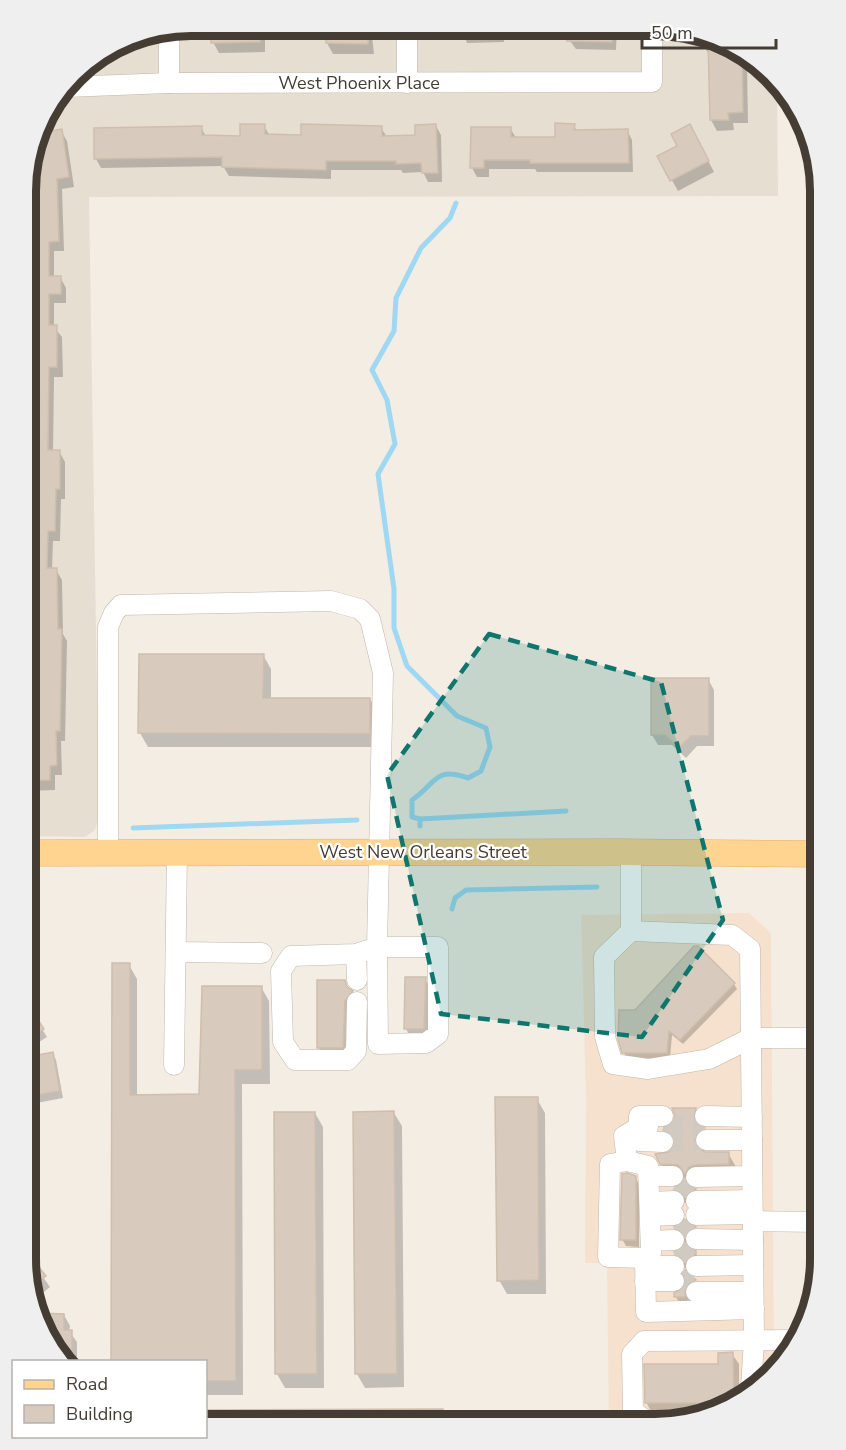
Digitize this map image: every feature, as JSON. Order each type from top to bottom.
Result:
[{"type":"main road","name":"West New Orleans Street","points":[[36,853],[810,854]]},
{"type":"street","points":[[407,36],[408,83]]},
{"type":"street","name":"West Phoenix Place","points":[[76,87],[169,83],[652,82],[651,36]]},
{"type":"street","points":[[169,37],[169,83]]},
{"type":"street","points":[[108,853],[108,627],[114,613],[121,606],[143,603],[331,601],[360,609],[370,619],[383,673],[376,947],[378,1044],[426,1043],[438,1034],[438,947],[376,947],[356,954],[291,956],[281,971],[282,1042],[295,1060],[348,1060],[357,1051],[357,1002]]},
{"type":"street","points":[[174,1065],[177,852]]},
{"type":"street","points":[[631,852],[631,931]]},
{"type":"street","points":[[751,1380],[754,1341],[752,1128],[751,1038],[750,950],[732,934],[631,931],[604,957],[605,1037],[614,1064],[648,1069],[709,1059],[751,1038],[810,1038]]},
{"type":"street","points":[[176,952],[262,953]]},
{"type":"street","points":[[356,954],[357,980]]},
{"type":"street","points":[[627,1161],[624,1136],[639,1127],[639,1141],[663,1128]]},
{"type":"street","points":[[705,1127],[752,1128]]},
{"type":"street","points":[[674,1234],[648,1237],[608,1257],[610,1164],[627,1161],[648,1166],[648,1237],[646,1312],[753,1239]]},
{"type":"street","points":[[696,1234],[753,1239],[810,1225]]},
{"type":"street","points":[[648,1237],[674,1234]]},
{"type":"street","points":[[648,1237],[674,1234]]},
{"type":"street","points":[[648,1237],[674,1234]]},
{"type":"street","points":[[696,1234],[753,1239]]},
{"type":"street","points":[[696,1234],[753,1239]]},
{"type":"street","points":[[696,1234],[753,1239]]},
{"type":"street","points":[[637,1414],[633,1411],[632,1354],[644,1341],[787,1340]]},
{"type":"highlighted area","points":[[489,634],[661,682],[723,920],[642,1037],[441,1014],[387,775]]},
{"type":"shaded area","points":[[191,36],[675,37],[695,41],[733,57],[765,81],[777,96],[778,196],[89,197],[99,817],[95,830],[85,837],[36,836],[37,171],[48,132],[57,113],[74,89],[89,74],[122,52],[151,41]]},
{"type":"shaded area","points":[[749,913],[771,933],[774,1358],[741,1388],[695,1409],[675,1413],[609,1414],[607,1263],[585,1263],[586,1097],[581,915]]},
{"type":"building","points":[[211,36],[260,36],[260,42],[211,43]]},
{"type":"building","points":[[326,36],[368,36],[368,44],[326,43]]},
{"type":"building","points":[[567,36],[612,36],[612,42],[567,41]]},
{"type":"building","points":[[708,46],[742,63],[743,112],[728,113],[729,120],[710,120]]},
{"type":"building","points":[[555,123],[575,124],[574,130],[628,129],[629,163],[530,163],[530,160],[484,160],[484,168],[470,168],[471,127],[511,127],[511,137],[555,137]]},
{"type":"building","points":[[240,124],[265,124],[265,134],[301,135],[301,124],[382,126],[382,136],[415,135],[415,125],[436,124],[438,173],[422,173],[421,163],[396,164],[396,161],[326,161],[326,170],[222,167],[222,157],[94,159],[94,128],[202,126],[202,135],[240,136]]},
{"type":"building","points":[[690,124],[709,161],[670,181],[657,156],[677,146],[671,134]]},
{"type":"building","points":[[62,129],[69,177],[57,179],[59,241],[49,242],[49,276],[61,276],[61,294],[49,294],[49,325],[57,325],[57,367],[49,367],[48,450],[60,450],[60,489],[56,489],[55,531],[48,531],[47,568],[57,568],[58,629],[62,629],[60,731],[56,731],[57,765],[50,766],[50,780],[36,781],[36,202],[38,202],[36,189],[41,151],[48,131]]},
{"type":"building","points":[[139,654],[264,654],[263,698],[370,698],[370,734],[138,733]]},
{"type":"building","points":[[651,678],[709,678],[709,736],[691,736],[679,748],[665,735],[651,735]]},
{"type":"building","points":[[694,946],[698,946],[735,983],[680,1040],[669,1031],[667,1053],[622,1053],[618,1039],[619,1010],[635,1010]]},
{"type":"building","points":[[112,963],[130,963],[130,1095],[199,1094],[202,986],[262,986],[262,1070],[235,1070],[236,1381],[207,1381],[207,1360],[111,1360]]},
{"type":"building","points":[[405,977],[426,977],[424,1029],[404,1029]]},
{"type":"building","points":[[317,980],[345,980],[347,987],[353,991],[345,1001],[343,1048],[317,1048]]},
{"type":"building","points":[[36,1017],[44,1029],[36,1034]]},
{"type":"building","points":[[53,1052],[60,1091],[36,1095],[36,1055]]},
{"type":"building","points":[[495,1097],[538,1097],[539,1280],[497,1281]]},
{"type":"building","points":[[672,1108],[696,1108],[694,1121],[705,1128],[695,1135],[695,1145],[705,1152],[729,1152],[729,1164],[695,1165],[689,1167],[685,1174],[678,1165],[660,1164],[655,1154],[669,1152],[675,1143],[673,1136],[663,1130],[674,1121],[675,1115]]},
{"type":"building","points":[[394,1111],[397,1374],[355,1374],[353,1112]]},
{"type":"building","points":[[274,1112],[315,1112],[317,1374],[275,1374]]},
{"type":"building","points":[[622,1174],[636,1176],[636,1240],[620,1240]]},
{"type":"building","points":[[684,1179],[690,1187],[696,1189],[685,1197],[680,1191],[674,1189]]},
{"type":"building","points":[[685,1219],[696,1227],[690,1229],[685,1236],[674,1227],[681,1225]]},
{"type":"building","points":[[685,1244],[696,1251],[696,1254],[689,1256],[685,1262],[674,1252],[681,1250]]},
{"type":"building","points":[[36,1264],[46,1276],[38,1283]]},
{"type":"building","points":[[685,1270],[696,1280],[686,1286],[685,1297],[674,1297],[674,1293],[685,1286]]},
{"type":"building","points":[[46,1313],[64,1314],[64,1330],[72,1330],[72,1349],[65,1348]]},
{"type":"building","points":[[733,1352],[734,1392],[711,1403],[645,1403],[644,1364],[718,1364],[718,1353]]},
{"type":"building","points":[[443,1409],[443,1414],[207,1414],[207,1410]]},
{"type":"waterway","points":[[420,826],[420,819],[412,817],[412,800],[442,775],[468,778],[481,771],[490,747],[486,728],[457,716],[407,666],[394,628],[394,589],[378,474],[395,444],[387,400],[372,370],[394,331],[396,298],[421,248],[450,218],[456,203]]},
{"type":"waterway","points":[[420,819],[566,811]]},
{"type":"waterway","points":[[133,828],[357,820]]},
{"type":"waterway","points":[[452,909],[455,898],[466,890],[597,887]]},
{"type":"tunnel","points":[[663,1127],[705,1126]]},
{"type":"tunnel","points":[[663,1142],[706,1140]]},
{"type":"tunnel","points":[[674,1187],[696,1188]]},
{"type":"tunnel","points":[[674,1229],[696,1229]]},
{"type":"tunnel","points":[[674,1253],[696,1253]]},
{"type":"tunnel","points":[[674,1281],[696,1281]]}]
